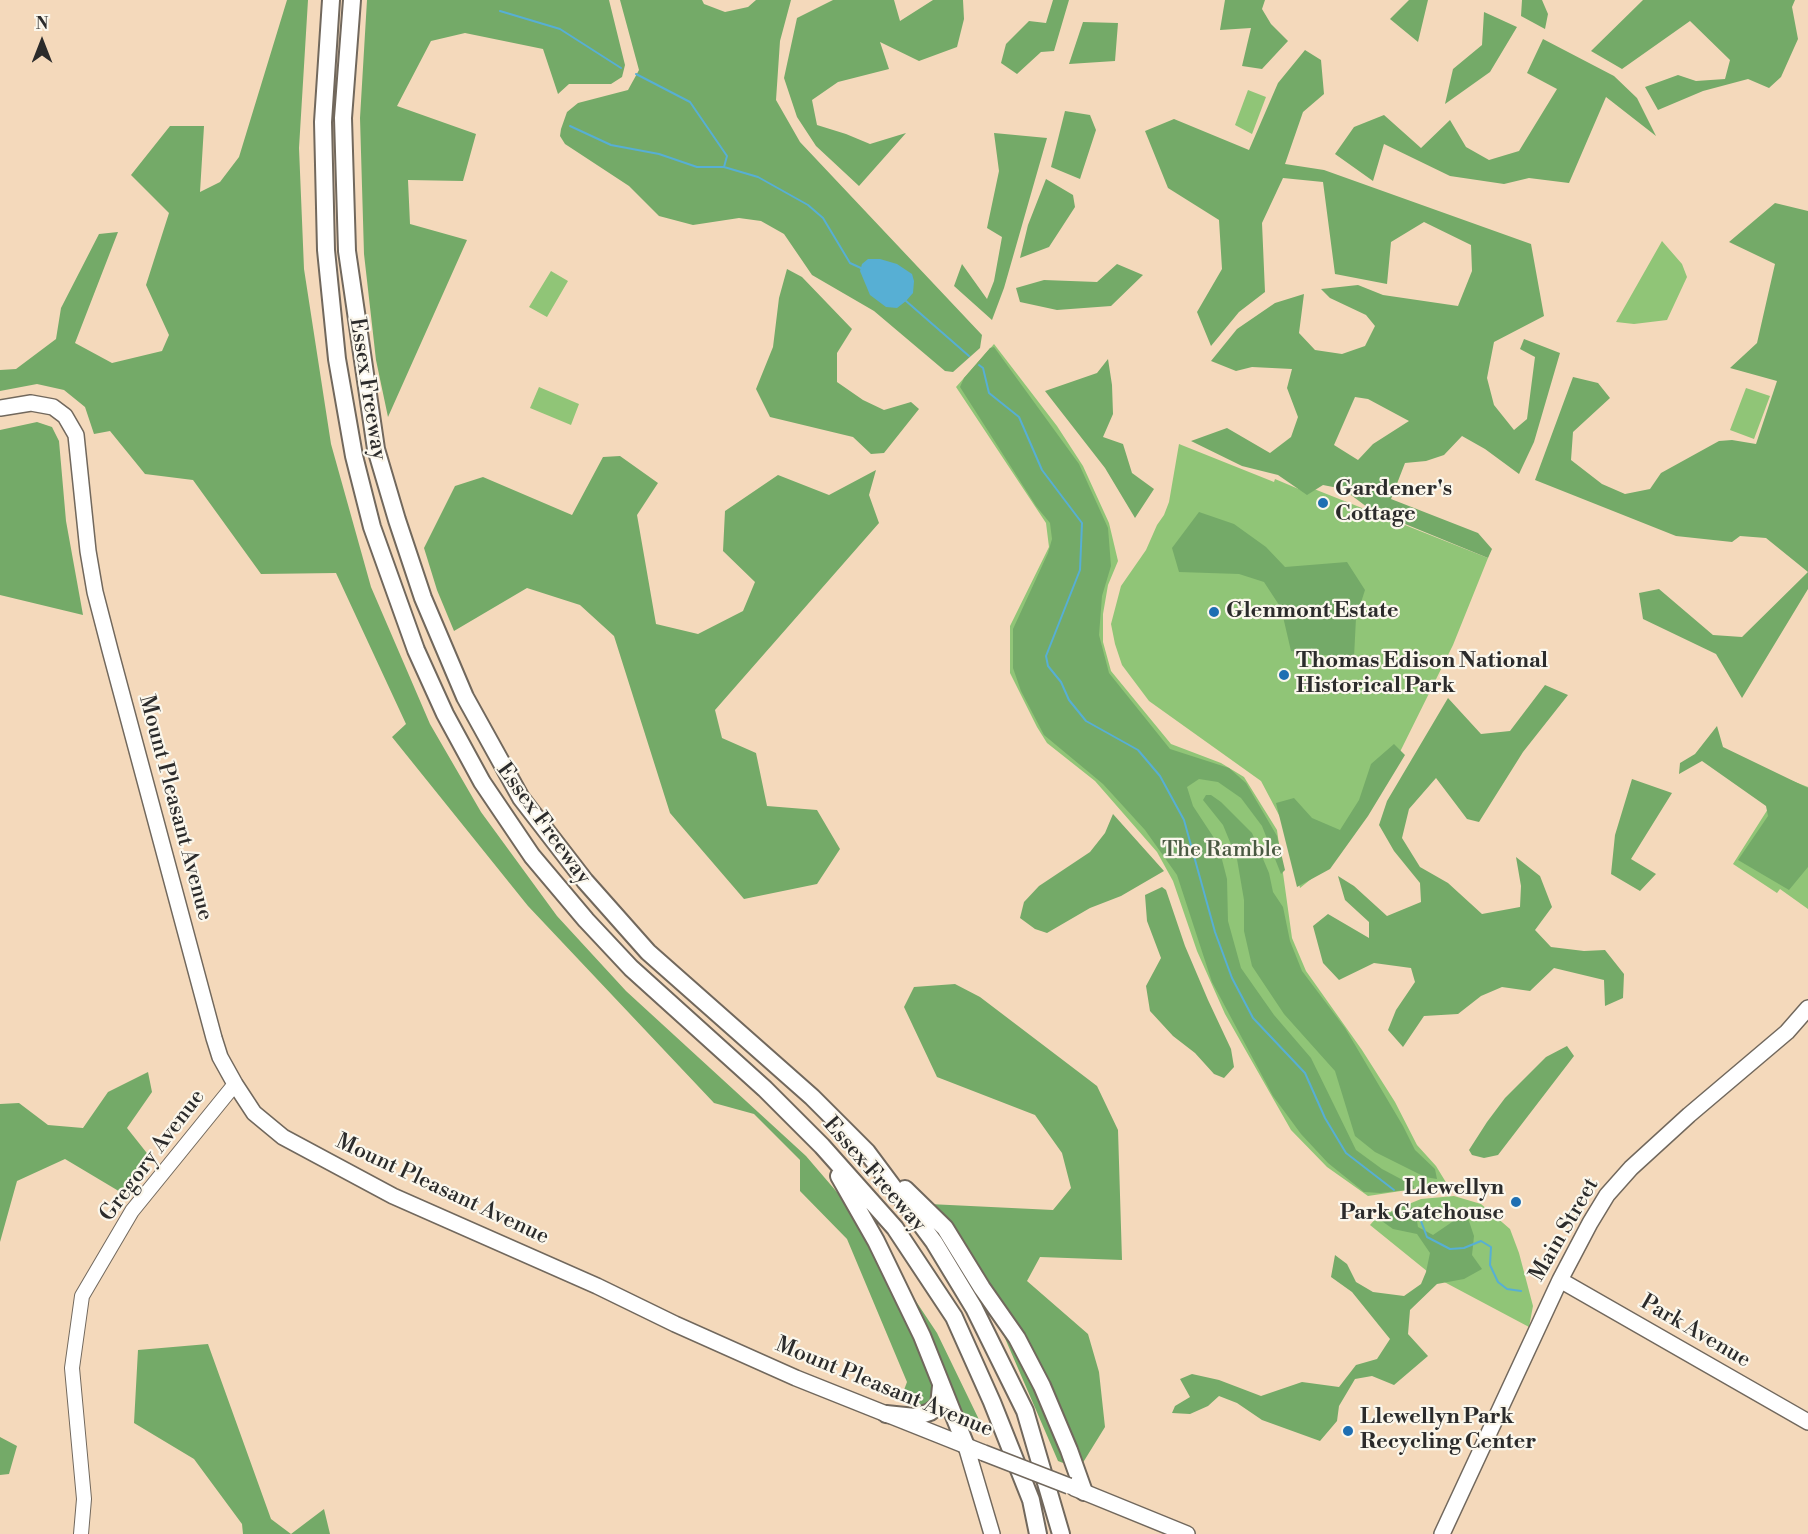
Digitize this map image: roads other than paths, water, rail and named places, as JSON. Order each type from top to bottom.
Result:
[{"type":"highway","name":"Essex Freeway","points":[[331,0],[322,122],[326,250],[337,359],[354,456],[372,527],[416,650],[445,714],[482,782],[532,856],[586,920],[632,968],[765,1089],[822,1146],[895,1228],[954,1317],[992,1402],[1031,1500],[1038,1534]]},
{"type":"highway","name":"Essex Freeway","points":[[352,0],[342,118],[347,251],[374,437],[397,520],[423,598],[465,697],[521,798],[585,881],[648,952],[812,1097],[867,1152],[934,1242],[974,1308],[1025,1411],[1059,1528]]},
{"type":"highway","points":[[822,1146],[881,1250],[922,1336],[966,1446]]},
{"type":"highway","points":[[867,1152],[945,1228],[982,1288],[1017,1338],[1042,1386],[1070,1450],[1076,1489]]},
{"type":"highway","points":[[886,1414],[915,1417],[930,1412],[939,1405],[941,1386]]},
{"type":"main road","name":"Mount Pleasant Avenue","points":[[0,408],[31,403],[53,407],[65,416],[76,435],[88,551],[95,592],[220,1057],[254,1113],[283,1137],[393,1196],[597,1286],[675,1324],[796,1378],[1186,1534]]},
{"type":"main road","name":"Main Street","points":[[1442,1534],[1560,1280],[1598,1208],[1619,1181],[1689,1114],[1787,1032],[1808,1008]]},
{"type":"main road","name":"Gregory Avenue","points":[[81,1534],[84,1499],[72,1368],[82,1296],[132,1211],[235,1084]]},
{"type":"main road","name":"Park Avenue","points":[[1560,1280],[1808,1422]]},
{"type":"main road","points":[[966,1446],[992,1534]]},
{"type":"water","points":[[868,259],[880,259],[897,264],[912,274],[913,293],[897,308],[886,307],[870,295],[860,271],[862,264]]},
{"type":"waterway","points":[[500,11],[560,29],[621,68]]},
{"type":"waterway","points":[[636,74],[690,102],[727,156],[724,167]]},
{"type":"waterway","points":[[570,126],[611,145],[659,154],[697,167],[724,167],[758,177],[808,205],[823,218],[850,263],[863,269]]},
{"type":"waterway","points":[[906,301],[969,356]]},
{"type":"waterway","points":[[979,365],[983,368],[989,393],[1019,417],[1042,470],[1082,523],[1080,570],[1046,656],[1048,666],[1061,682],[1069,700],[1086,721],[1138,750],[1160,776],[1184,820],[1215,932],[1232,978],[1253,1018],[1305,1073],[1325,1118],[1346,1153],[1394,1190]]},
{"type":"waterway","points":[[1418,1213],[1427,1237],[1450,1249],[1464,1248],[1481,1241],[1491,1247],[1490,1265],[1498,1282],[1507,1289],[1521,1291]]},
{"type":"place","name":"Gardener's Cottage","points":[[1323,503]]},
{"type":"place","name":"Glenmont Estate","points":[[1214,612]]},
{"type":"place","name":"Thomas Edison National Historical Park","points":[[1284,675]]},
{"type":"place","name":"Llewellyn Park Gatehouse","points":[[1516,1202]]},
{"type":"place","name":"Llewellyn Park Recycling Center","points":[[1348,1431]]},
{"type":"park label","name":"The Ramble","points":[[1222,851]]}]
